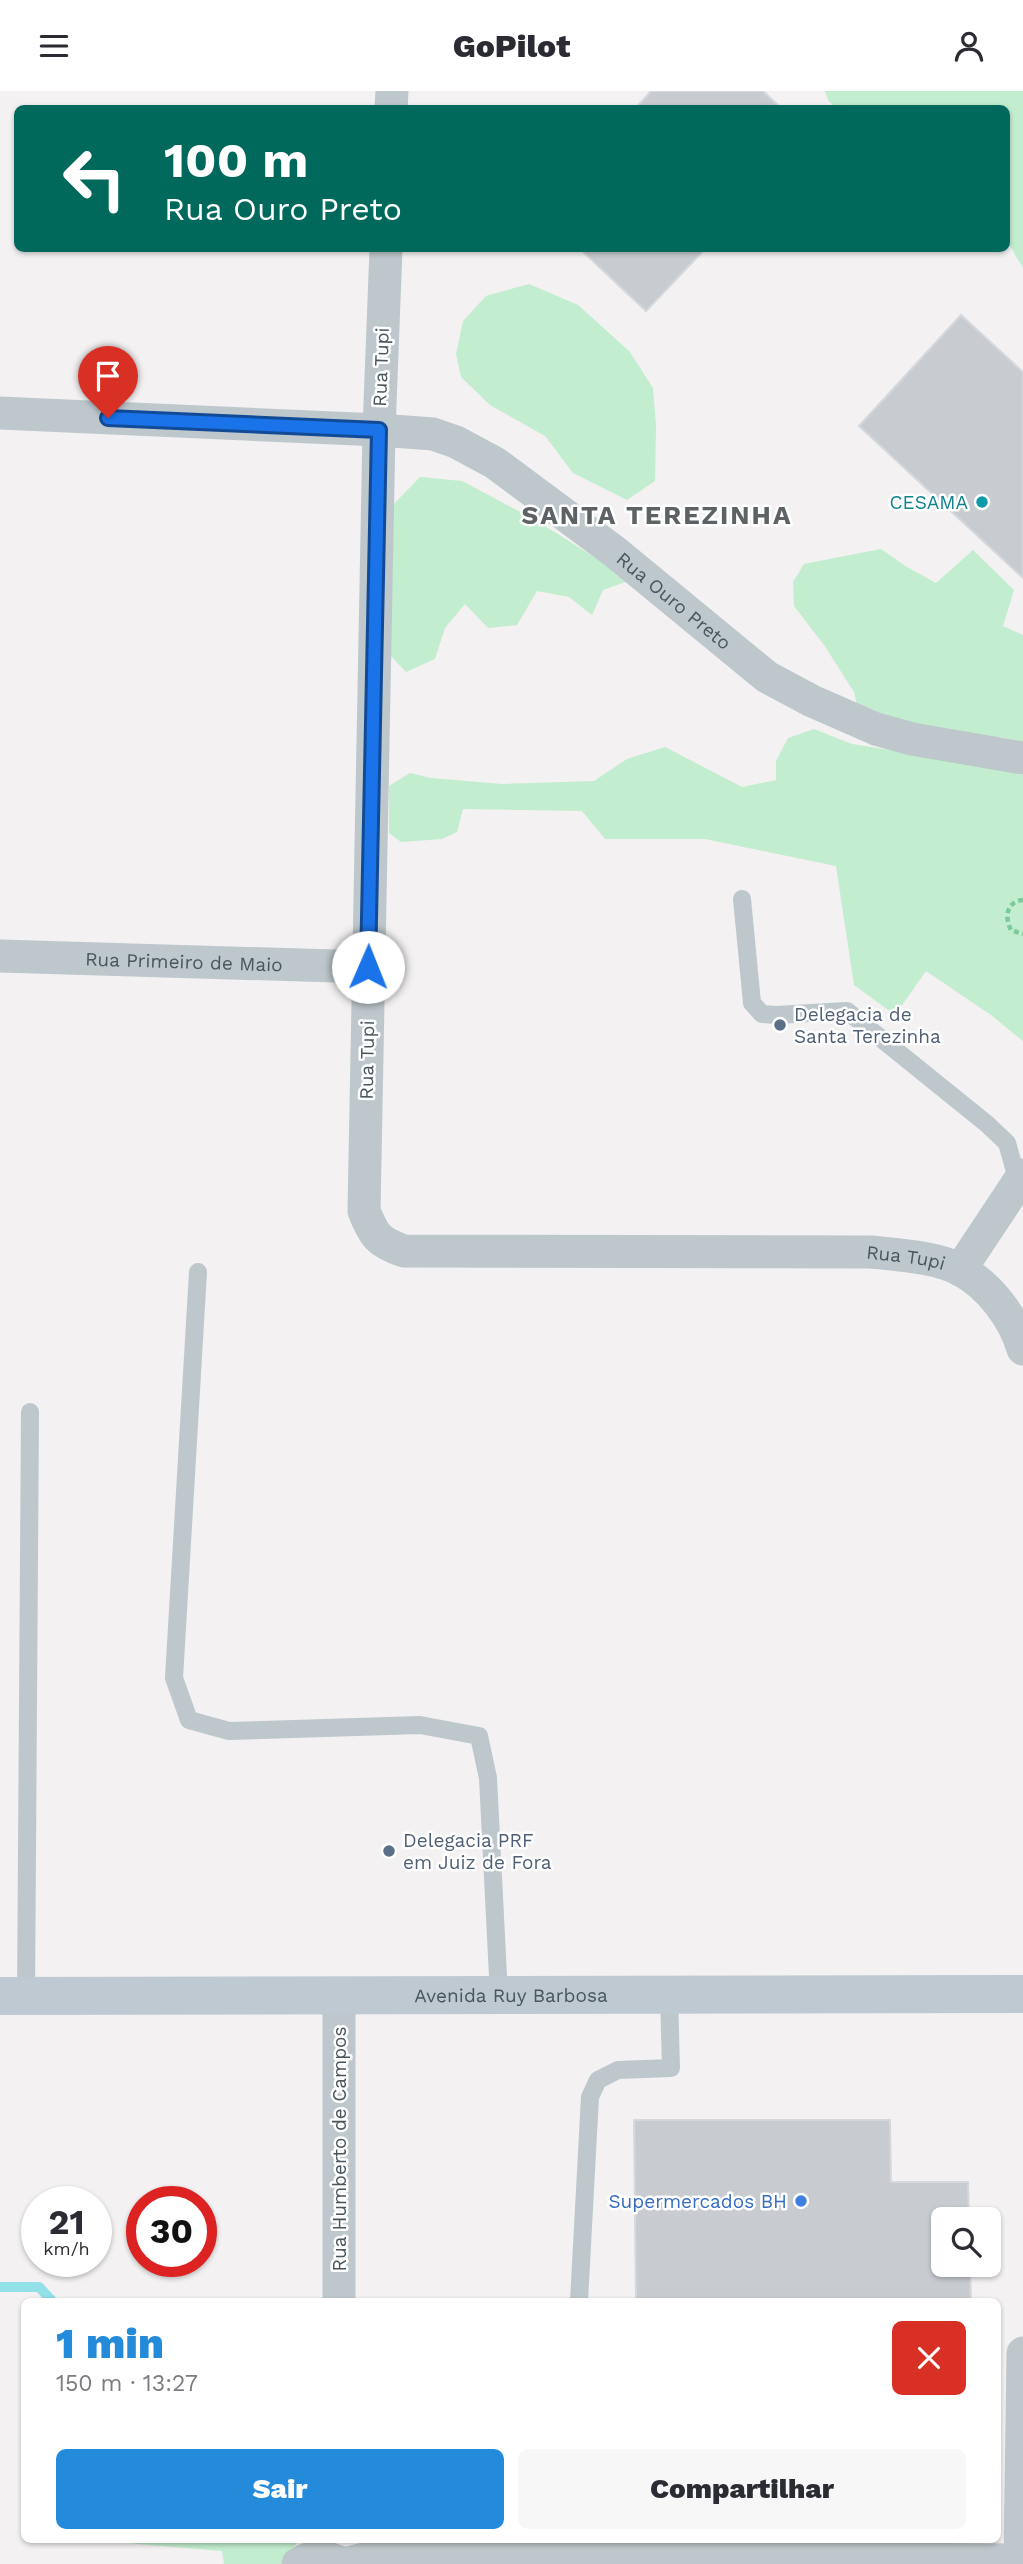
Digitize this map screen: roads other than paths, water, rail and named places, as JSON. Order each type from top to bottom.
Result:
[{"type":"main road","name":"Avenida Ruy Barbosa","points":[[13,1996],[1023,1994]]},
{"type":"street","name":"Rua Tupi","points":[[386,252],[379,430],[368,967],[365,1211],[373,1232],[383,1244],[404,1251],[871,1252],[916,1257],[960,1270]]},
{"type":"street","name":"Rua Ouro Preto","points":[[0,413],[433,434],[456,442],[495,463],[615,552],[766,677],[876,729],[912,739],[1023,758]]},
{"type":"street","name":"Rua Primeiro de Maio","points":[[0,955],[368,967]]},
{"type":"street","points":[[1021,1178],[960,1270],[994,1297],[1018,1332],[1023,1349]]},
{"type":"street","name":"Rua Humberto de Campos","points":[[339,1997],[340,2298]]},
{"type":"street","points":[[324,2558],[406,2556],[1021,2561],[1023,2353]]},
{"type":"street","points":[[384,2543],[406,2556]]},
{"type":"lane","points":[[742,899],[752,1003],[762,1014],[847,1011],[1007,1143],[1021,1178]]},
{"type":"lane","points":[[198,1272],[174,1678],[189,1720],[229,1731],[421,1725],[479,1736],[488,1778],[499,1996]]},
{"type":"lane","points":[[13,1996],[30,1412]]},
{"type":"lane","points":[[579,2298],[590,2097],[598,2080],[618,2070],[671,2068],[669,1996]]},
{"type":"waterway","points":[[0,2287],[39,2287],[49,2298]]},
{"type":"place","name":"CESAMA","points":[[982,502]]},
{"type":"place","name":"Delegacia de Santa Terezinha","points":[[780,1025]]},
{"type":"place","name":"Delegacia PRF em Juiz de Fora","points":[[389,1851]]},
{"type":"place","name":"Supermercados BH","points":[[801,2201]]},
{"type":"district","name":"SANTA TEREZINHA","points":[[657,515]]}]
